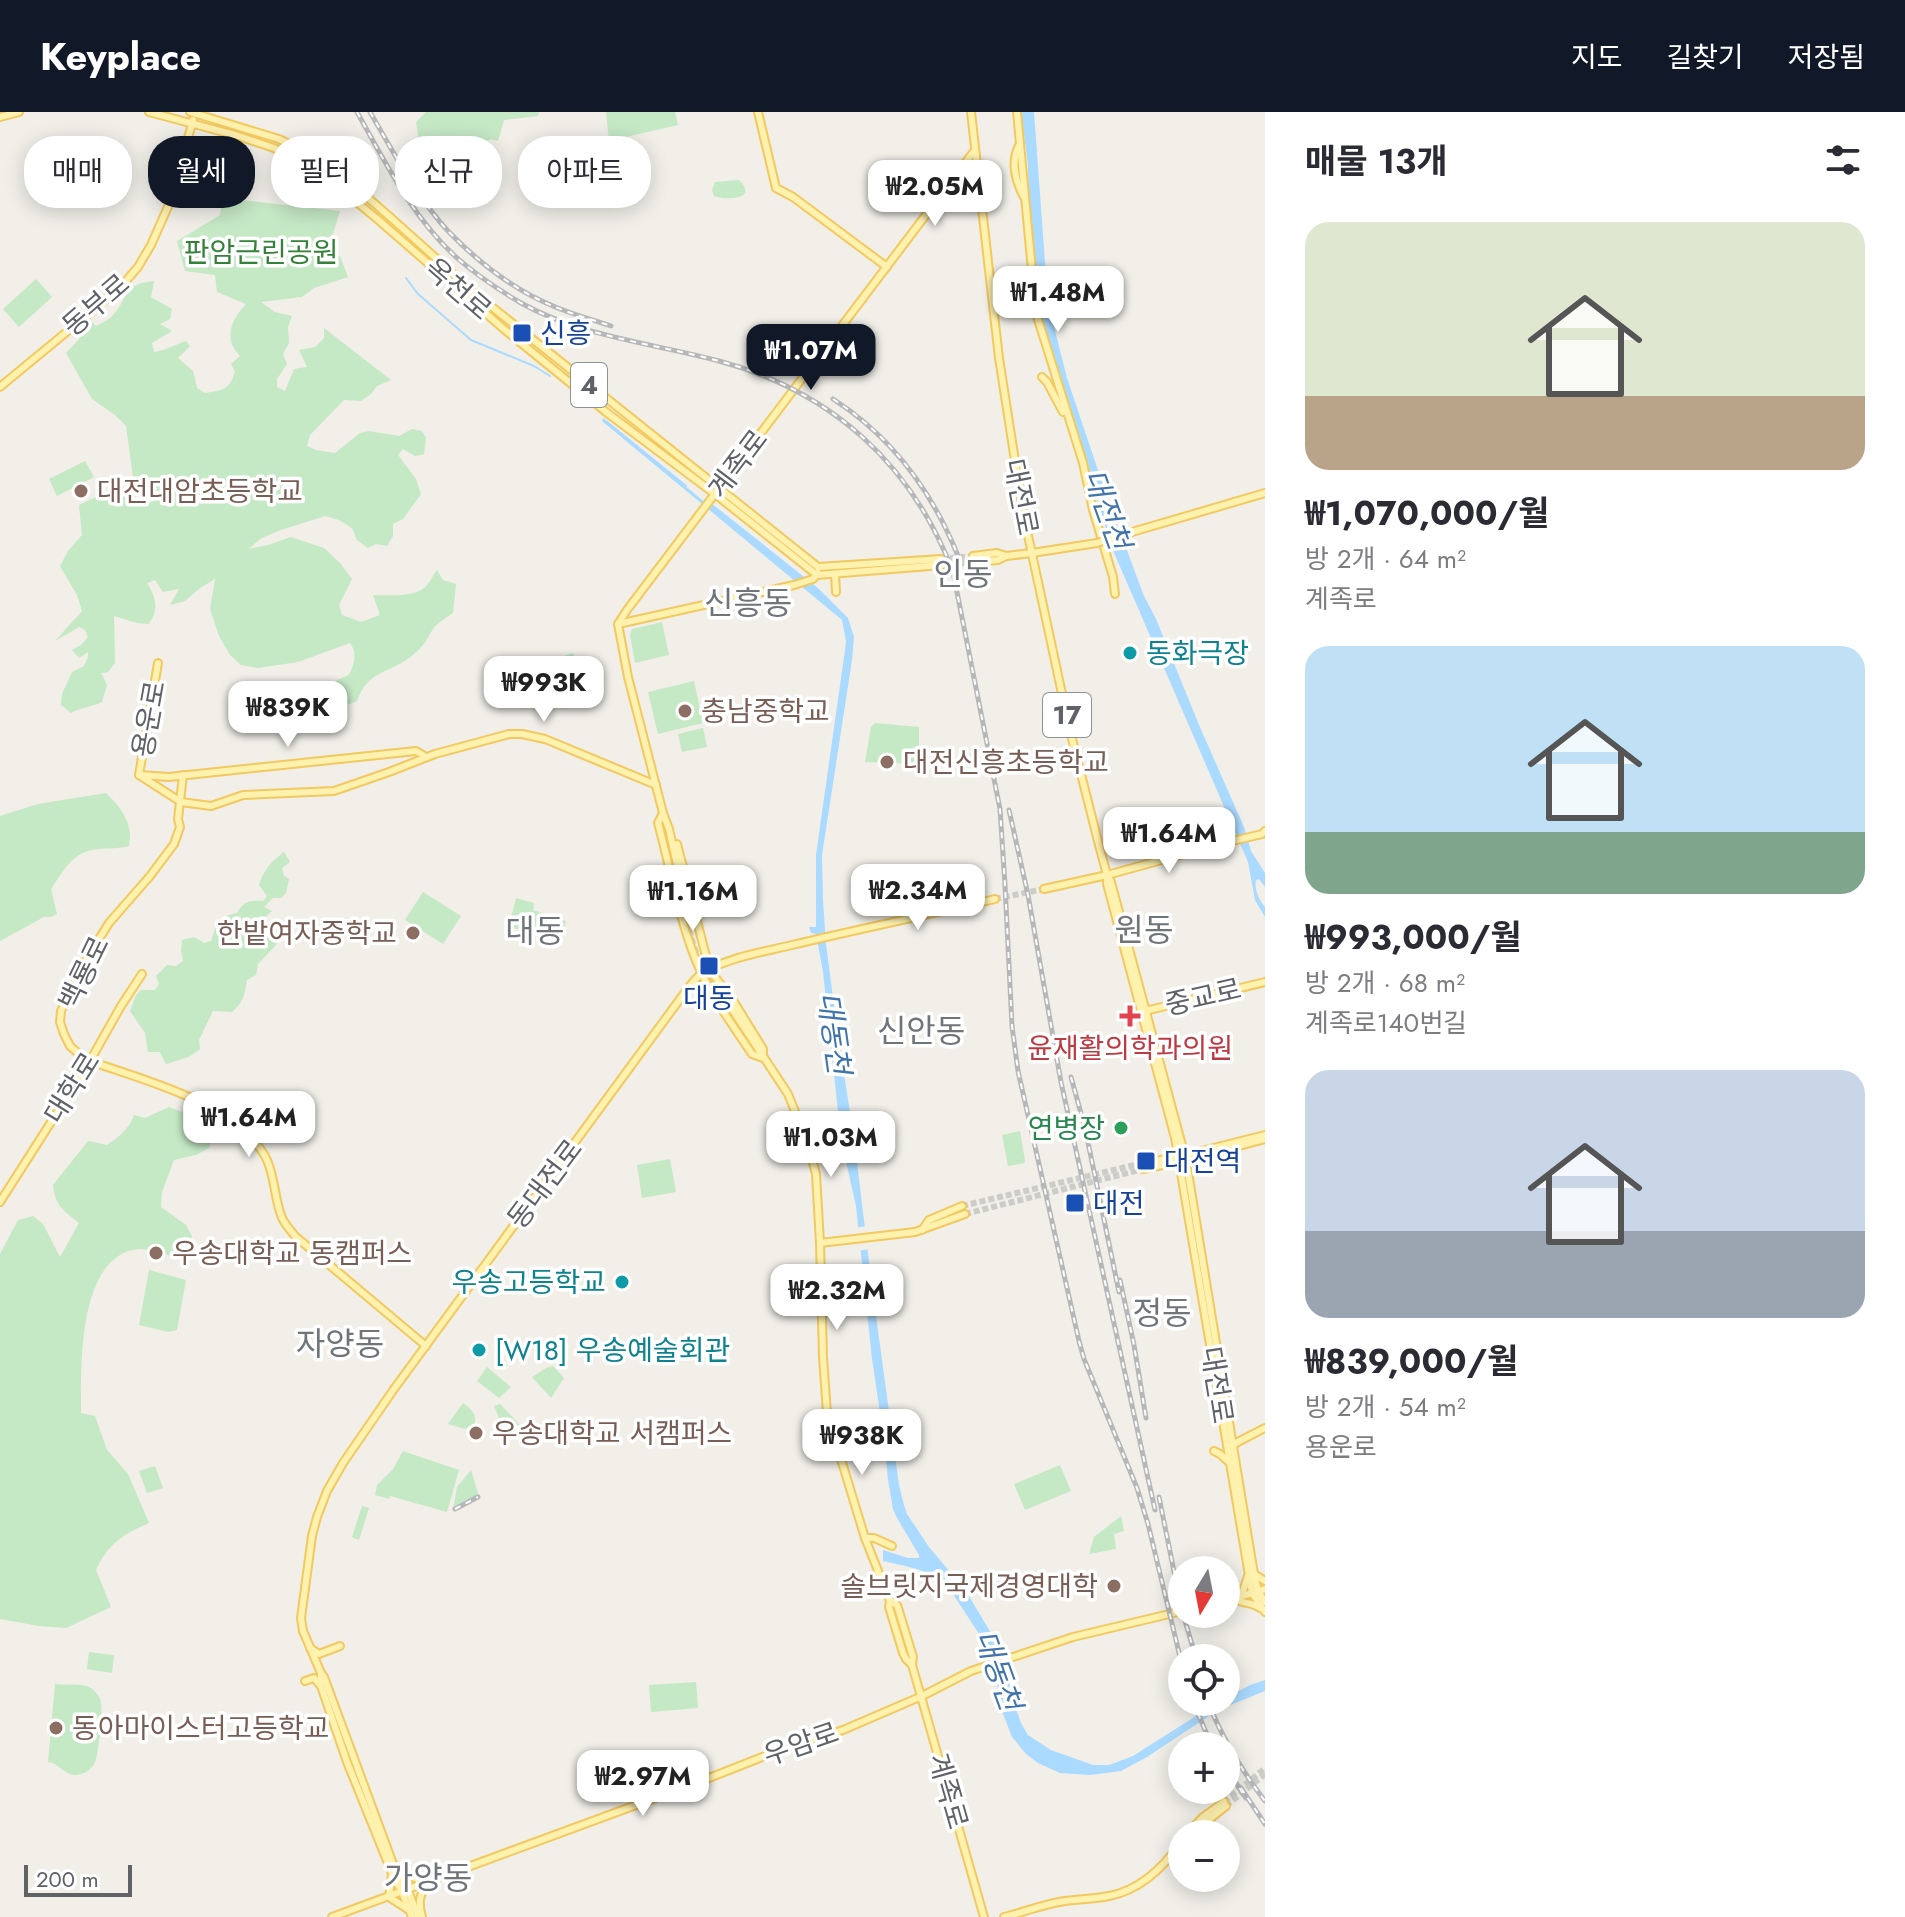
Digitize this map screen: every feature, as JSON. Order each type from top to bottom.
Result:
[{"type":"main road","points":[[0,117],[19,112]]},
{"type":"main road","name":"옥천로","points":[[149,112],[274,148],[315,168],[606,412],[718,491]]},
{"type":"main road","name":"옥천로","points":[[193,112],[279,139],[318,158],[344,177],[477,295],[816,574]]},
{"type":"main road","name":"동부로","points":[[0,387],[120,288],[138,267],[171,200],[193,112]]},
{"type":"main road","points":[[758,112],[776,188],[793,197],[887,267]]},
{"type":"main road","name":"대전로","points":[[971,112],[1013,458],[1070,731],[1107,884],[1182,1159],[1251,1573]]},
{"type":"main road","points":[[1017,112],[1020,144],[1014,168],[1026,200],[1035,309],[1072,430],[1115,594]]},
{"type":"main road","name":"계족로","points":[[618,624],[975,150]]},
{"type":"main road","points":[[961,169],[971,168],[977,173]]},
{"type":"main road","points":[[1042,377],[1072,430]]},
{"type":"main road","points":[[973,559],[997,553],[1006,556],[1097,543],[1265,493]]},
{"type":"main road","points":[[663,813],[658,823],[687,913],[702,973],[752,1054],[763,1058],[763,1049],[711,969],[687,913],[671,821],[663,813],[628,677],[618,624],[794,585],[816,574],[942,562],[835,574],[816,574]]},
{"type":"main road","points":[[835,574],[836,592]]},
{"type":"main road","points":[[638,596],[636,614],[646,618]]},
{"type":"main road","name":"용운로","points":[[158,663],[139,775],[169,777],[398,752],[416,751],[426,757]]},
{"type":"main road","points":[[139,775],[181,802],[211,806],[243,795],[334,791],[426,757],[509,734],[522,734],[545,739],[656,785]]},
{"type":"main road","points":[[398,752],[408,758],[401,768]]},
{"type":"main road","name":"백룡로","points":[[183,775],[178,819],[180,827],[174,844],[109,923],[81,968],[61,1011],[60,1022],[64,1034],[70,1046],[90,1061],[194,1098],[244,1132],[267,1159],[280,1215],[295,1236],[426,1346]]},
{"type":"main road","points":[[1044,889],[1263,834]]},
{"type":"main road","name":"동대전로","points":[[394,1872],[324,1677],[303,1631],[301,1618],[312,1536],[322,1504],[343,1463],[394,1389],[702,973],[723,964],[817,939],[995,899]]},
{"type":"main road","points":[[723,964],[717,974],[726,992]]},
{"type":"main road","name":"대학로","points":[[0,1202],[142,974]]},
{"type":"main road","name":"중교로","points":[[1144,1011],[1265,982]]},
{"type":"main road","name":"계족로","points":[[727,1005],[788,1094],[807,1141],[816,1174],[827,1413],[865,1538],[890,1601],[889,1607],[903,1653],[912,1665],[922,1696],[984,1917]]},
{"type":"main road","name":"대전로","points":[[1144,1011],[1182,1159],[1184,1188],[1230,1463],[1251,1573],[1265,1612]]},
{"type":"main road","points":[[1166,1158],[1174,1150],[1174,1135]]},
{"type":"main road","points":[[1143,1166],[1265,1137]]},
{"type":"main road","points":[[1143,1166],[1166,1158],[1182,1159]]},
{"type":"main road","points":[[1143,1166],[1157,1170],[1172,1168],[1180,1173],[1184,1188]]},
{"type":"main road","points":[[820,1243],[922,1230],[964,1210]]},
{"type":"main road","points":[[1232,1445],[1265,1428]]},
{"type":"main road","points":[[1214,1451],[1230,1463]]},
{"type":"main road","points":[[865,1538],[874,1538],[892,1546]]},
{"type":"main road","points":[[1240,1593],[1251,1573],[1265,1581]]},
{"type":"main road","name":"대전로","points":[[1258,1591],[1265,1602]]},
{"type":"main road","points":[[1240,1603],[1257,1605],[1265,1612]]},
{"type":"main road","name":"우암로","points":[[332,1917],[785,1748],[843,1730],[960,1676],[1073,1637],[1168,1614]]},
{"type":"main road","points":[[310,1648],[319,1654],[340,1646]]},
{"type":"main road","name":"동대전로","points":[[321,1673],[321,1686],[347,1762],[415,1915]]},
{"type":"main road","points":[[305,1681],[314,1678],[321,1686]]},
{"type":"main road","points":[[1206,1820],[1225,1804]]},
{"type":"main road","points":[[1004,1917],[1062,1901],[1099,1898],[1127,1890],[1151,1877],[1168,1858]]},
{"type":"main road","points":[[394,1872],[427,1882],[415,1915],[389,1897],[394,1872]]},
{"type":"green space","points":[[426,112],[539,112],[538,116],[504,120],[499,136],[418,136],[416,122]]},
{"type":"green space","points":[[606,112],[675,112],[678,125],[631,136],[608,136]]},
{"type":"green space","points":[[739,180],[744,186],[743,195],[733,198],[714,196],[712,190],[715,182]]},
{"type":"green space","name":"판암근린공원","points":[[255,202],[271,203],[271,208],[340,211],[333,234],[314,247],[340,256],[348,277],[314,288],[302,297],[261,302],[275,312],[292,316],[288,327],[289,343],[283,354],[287,364],[277,379],[277,387],[285,391],[294,369],[307,367],[299,350],[315,347],[324,338],[324,328],[391,380],[377,386],[361,401],[344,400],[310,435],[307,446],[335,453],[360,433],[369,431],[399,436],[412,429],[422,431],[426,438],[424,454],[415,456],[403,449],[398,455],[416,479],[421,494],[403,519],[393,524],[393,536],[387,546],[376,544],[368,548],[357,540],[352,528],[325,516],[278,531],[248,549],[291,537],[324,548],[352,579],[339,605],[342,615],[361,622],[380,615],[373,595],[420,591],[437,570],[443,580],[456,584],[453,613],[435,627],[414,654],[374,677],[357,701],[342,705],[330,697],[337,680],[349,675],[352,667],[355,655],[350,643],[298,662],[258,668],[241,665],[230,655],[219,636],[210,609],[215,579],[185,601],[170,605],[179,589],[163,592],[155,580],[147,583],[155,603],[149,624],[114,616],[115,663],[108,672],[101,673],[107,685],[102,702],[71,713],[61,705],[62,694],[72,672],[84,666],[88,657],[88,652],[79,658],[72,650],[88,637],[85,630],[79,627],[55,641],[82,611],[77,595],[60,566],[82,535],[79,505],[121,485],[145,505],[157,499],[144,493],[133,477],[126,426],[92,399],[66,353],[80,338],[75,332],[90,319],[96,326],[106,321],[130,289],[154,281],[151,297],[172,309],[170,319],[160,324],[172,331],[152,343],[154,352],[186,341],[190,346],[178,358],[193,371],[197,388],[205,393],[228,386],[235,371],[231,364],[240,356],[232,343],[231,330],[236,316],[246,304],[217,292],[215,275],[185,271],[177,241],[220,215],[221,208],[255,208]]},
{"type":"green space","points":[[36,279],[52,297],[19,327],[3,309]]},
{"type":"green space","points":[[85,461],[94,477],[57,496],[49,479]]},
{"type":"green space","points":[[662,622],[669,655],[635,663],[630,635],[632,629]]},
{"type":"green space","points":[[573,653],[580,673],[545,685],[537,665]]},
{"type":"green space","points":[[694,681],[703,723],[658,734],[648,692]]},
{"type":"green space","points":[[875,723],[919,727],[919,764],[865,762],[871,727]]},
{"type":"green space","points":[[703,728],[707,747],[682,752],[678,734]]},
{"type":"green space","points":[[106,793],[125,817],[130,831],[129,846],[88,851],[75,858],[51,889],[57,914],[44,917],[0,941],[0,816],[38,804]]},
{"type":"green space","points":[[284,852],[290,862],[282,868],[284,876],[289,879],[286,893],[281,898],[273,898],[264,907],[272,911],[251,936],[258,942],[280,928],[276,945],[258,964],[256,975],[247,980],[243,998],[236,1009],[232,1012],[213,1011],[199,1040],[200,1049],[189,1057],[166,1064],[160,1052],[148,1052],[145,1033],[130,1011],[136,995],[141,990],[155,990],[159,984],[156,976],[167,965],[176,966],[183,961],[182,940],[194,937],[204,943],[211,941],[222,919],[237,913],[248,902],[263,901],[267,896],[259,885],[261,879],[268,866]]},
{"type":"green space","points":[[423,892],[461,916],[443,944],[405,920]]},
{"type":"green space","points":[[516,898],[534,903],[533,910],[566,921],[561,940],[509,927]]},
{"type":"green space","points":[[169,1107],[212,1123],[214,1134],[209,1148],[196,1155],[174,1160],[162,1192],[161,1207],[186,1225],[192,1236],[188,1250],[175,1257],[138,1249],[118,1256],[103,1271],[93,1292],[87,1317],[81,1369],[81,1413],[95,1416],[107,1450],[128,1474],[149,1523],[117,1541],[96,1570],[111,1607],[66,1628],[0,1619],[0,1254],[18,1220],[33,1216],[43,1224],[60,1257],[79,1223],[58,1203],[53,1185],[88,1141],[107,1145],[123,1132],[134,1115],[145,1118]]},
{"type":"green space","points":[[1020,1131],[1025,1163],[1008,1166],[1002,1135]]},
{"type":"green space","points":[[670,1159],[676,1192],[642,1198],[637,1165]]},
{"type":"green space","points":[[149,1270],[186,1280],[177,1330],[168,1332],[139,1325]]},
{"type":"green space","points":[[553,1366],[564,1378],[551,1398],[532,1377]]},
{"type":"green space","points":[[487,1367],[511,1387],[499,1398],[477,1381]]},
{"type":"green space","points":[[463,1403],[475,1420],[465,1429],[448,1424]]},
{"type":"green space","points":[[500,1404],[523,1428],[506,1435],[494,1406]]},
{"type":"green space","points":[[403,1451],[459,1470],[447,1512],[390,1496],[389,1499],[375,1495],[377,1485],[393,1469]]},
{"type":"green space","points":[[1060,1465],[1071,1491],[1025,1510],[1014,1484]]},
{"type":"green space","points":[[155,1466],[163,1488],[147,1493],[139,1471]]},
{"type":"green space","points":[[471,1470],[479,1497],[453,1510],[457,1487]]},
{"type":"green space","points":[[362,1506],[369,1508],[359,1540],[352,1537]]},
{"type":"green space","points":[[1121,1516],[1124,1531],[1114,1534],[1116,1549],[1089,1554],[1094,1537]]},
{"type":"green space","points":[[89,1652],[114,1655],[112,1673],[87,1669]]},
{"type":"green space","points":[[696,1682],[698,1708],[651,1712],[649,1685]]},
{"type":"green space","points":[[55,1684],[88,1687],[100,1699],[97,1757],[91,1768],[81,1774],[67,1773],[48,1762]]},
{"type":"water","name":"대전천","points":[[1021,112],[1034,112],[1048,303],[1067,378],[1144,596],[1244,827],[1251,851],[1265,873],[1265,887],[1259,879],[1256,883],[1265,907],[1265,917],[1255,900],[1248,862],[1112,548],[1038,309],[1029,217],[1028,165]]},
{"type":"water","points":[[603,418],[707,504],[711,503],[818,588],[848,618],[854,637],[852,660],[822,855],[823,901],[826,944],[899,1485],[907,1514],[929,1547],[966,1591],[1001,1650],[1015,1706],[1028,1735],[1051,1750],[1093,1765],[1109,1765],[1133,1756],[1168,1734],[1168,1743],[1121,1771],[1090,1775],[1060,1773],[1026,1754],[1012,1737],[1003,1714],[991,1652],[949,1588],[927,1573],[883,1561],[883,1550],[908,1558],[919,1558],[919,1555],[893,1509],[872,1359],[856,1206],[841,1139],[823,972],[816,934],[811,933],[809,927],[816,927],[816,855],[846,641],[842,620],[602,421]]},
{"type":"water","points":[[1265,1680],[1265,1691],[1240,1701],[1240,1690],[1250,1685]]},
{"type":"water","points":[[1196,1716],[1209,1716],[1185,1732],[1171,1732]]},
{"type":"pier","points":[[868,1226],[871,1249],[856,1251],[854,1228]]},
{"type":"waterway","name":"대동천","points":[[406,278],[418,294],[471,340],[534,366],[550,376]]},
{"type":"waterway","name":"대동천","points":[[607,422],[686,486]]},
{"type":"tunnel","points":[[941,559],[973,556]]},
{"type":"tunnel","points":[[942,565],[974,562]]},
{"type":"tunnel","points":[[995,899],[1044,889]]},
{"type":"tunnel","points":[[683,913],[699,962]]},
{"type":"tunnel","points":[[702,958],[715,984]]},
{"type":"tunnel","points":[[708,980],[725,1007]]},
{"type":"tunnel","points":[[962,1206],[1143,1163]]},
{"type":"tunnel","points":[[965,1214],[1143,1169]]},
{"type":"tunnel","points":[[1240,1789],[1265,1768]]},
{"type":"tunnel","points":[[1226,1806],[1265,1774]]},
{"type":"railway","points":[[357,112],[401,189],[426,225],[479,276],[521,303],[568,324],[719,361],[760,374],[797,391],[863,437],[915,498],[936,533],[953,572],[1000,809],[1012,1026],[1018,1071],[1079,1341],[1137,1488],[1177,1644]]},
{"type":"railway","points":[[370,112],[426,204],[471,253],[510,283],[538,299],[611,326]]},
{"type":"railway","points":[[833,399],[874,430],[908,467],[936,509],[958,556]]},
{"type":"railway","points":[[1009,810],[1028,895],[1061,1082],[1155,1510]]},
{"type":"railway","points":[[1071,1077],[1085,1128],[1119,1292]]},
{"type":"railway","points":[[1120,1280],[1146,1418]]},
{"type":"railway","points":[[455,1509],[478,1497]]},
{"type":"railway","points":[[1159,1497],[1171,1556]]},
{"type":"railway","points":[[1187,1628],[1192,1644]]},
{"type":"railway","points":[[1199,1716],[1206,1732]]},
{"type":"railway","points":[[1214,1716],[1233,1754],[1265,1801]]},
{"type":"railway","points":[[1241,1788],[1265,1824]]},
{"type":"railway","points":[[1240,1789],[1246,1798]]},
{"type":"place","name":"신흥","points":[[522,333]]},
{"type":"place","name":"대전대암초등학교","points":[[81,491]]},
{"type":"place","name":"동화극장","points":[[1130,653]]},
{"type":"place","name":"충남중학교","points":[[685,711]]},
{"type":"place","name":"대전신흥초등학교","points":[[887,762]]},
{"type":"place","name":"한밭여자중학교","points":[[413,933]]},
{"type":"place","name":"대동","points":[[709,966]]},
{"type":"place","name":"윤재활의학과의원","points":[[1130,1016]]},
{"type":"place","name":"연병장","points":[[1121,1128]]},
{"type":"place","name":"대전역","points":[[1146,1161]]},
{"type":"place","name":"대전","points":[[1075,1203]]},
{"type":"place","name":"우송대학교 동캠퍼스","points":[[156,1253]]},
{"type":"place","name":"우송고등학교","points":[[622,1282]]},
{"type":"place","name":"[W18] 우송예술회관","points":[[479,1350]]},
{"type":"place","name":"우송대학교 서캠퍼스","points":[[476,1433]]},
{"type":"place","name":"솔브릿지국제경영대학","points":[[1114,1586]]},
{"type":"place","name":"동아마이스터고등학교","points":[[56,1728]]},
{"type":"district","name":"인동","points":[[963,574]]},
{"type":"district","name":"신흥동","points":[[748,603]]},
{"type":"district","name":"원동","points":[[1144,930]]},
{"type":"district","name":"대동","points":[[535,931]]},
{"type":"district","name":"신안동","points":[[921,1031]]},
{"type":"district","name":"정동","points":[[1162,1313]]},
{"type":"district","name":"자양동","points":[[340,1344]]},
{"type":"district","name":"가양동","points":[[428,1878]]}]
